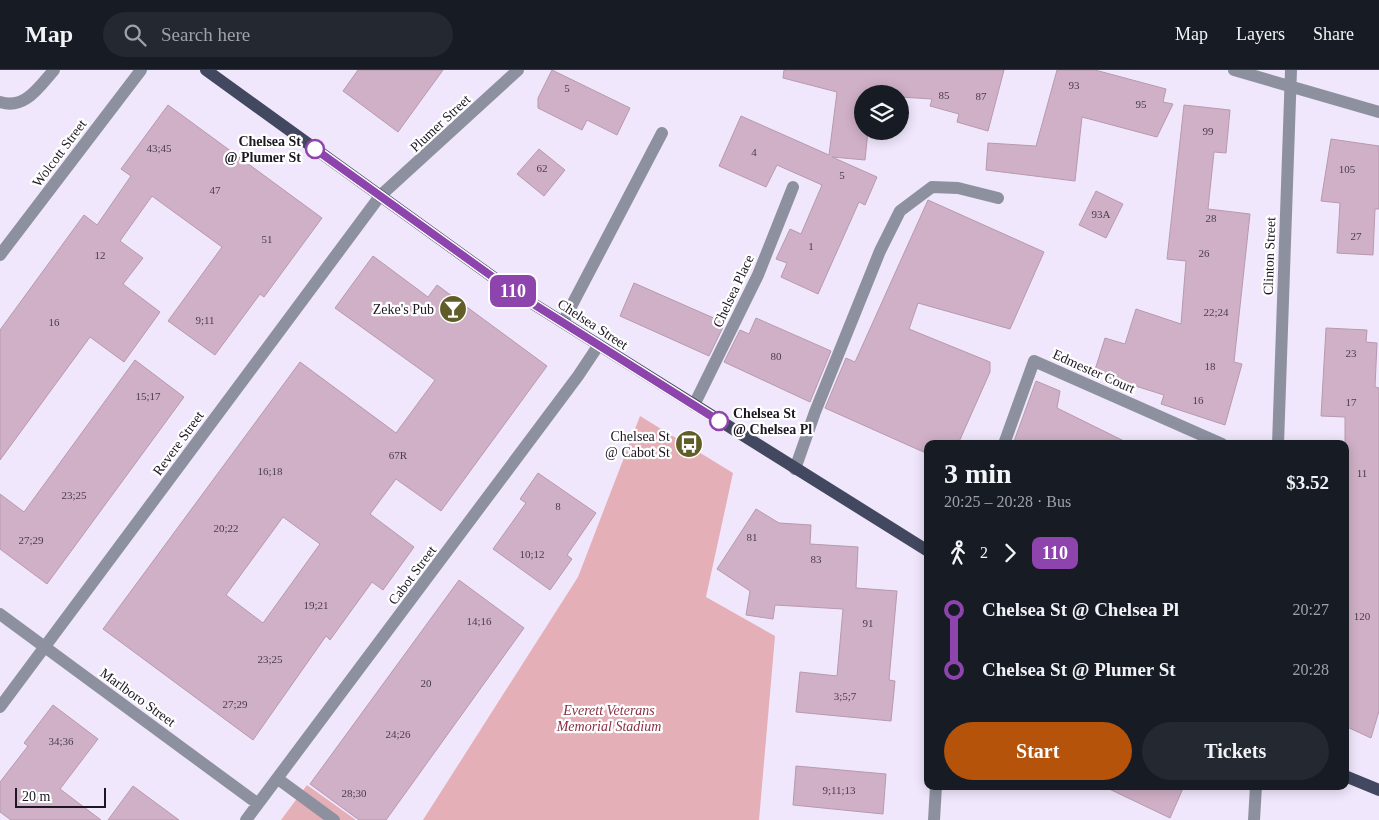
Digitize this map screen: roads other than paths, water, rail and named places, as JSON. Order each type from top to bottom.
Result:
[{"type":"main road","name":"Chelsea Street","points":[[206,70],[508,288],[924,549]]},
{"type":"main road","points":[[1349,778],[1379,790]]},
{"type":"street","points":[[0,102],[6,104],[27,101],[54,70]]},
{"type":"street","name":"Wolcott Street","points":[[0,254],[141,70]]},
{"type":"street","name":"Plumer Street","points":[[380,196],[418,164],[518,70]]},
{"type":"street","points":[[1234,70],[1379,112]]},
{"type":"street","name":"Clinton Street","points":[[1278,440],[1291,70]]},
{"type":"street","points":[[563,322],[662,133]]},
{"type":"street","name":"Chelsea Place","points":[[694,405],[758,275],[793,187]]},
{"type":"street","points":[[795,469],[814,412],[845,335],[880,251],[900,211],[932,187],[958,188],[998,198]]},
{"type":"street","name":"Revere Street","points":[[0,708],[380,196]]},
{"type":"street","name":"Cabot Street","points":[[246,820],[578,376],[598,346]]},
{"type":"street","name":"Edmester Court","points":[[1005,440],[1034,361],[1213,440]]},
{"type":"street","name":"Marlboro Street","points":[[0,614],[258,804]]},
{"type":"street","points":[[278,779],[334,820]]},
{"type":"street","points":[[934,820],[936,790]]},
{"type":"street","points":[[1254,820],[1256,790]]},
{"type":"place","name":"Chelsea St @ Plumer St","points":[[315,149]]},
{"type":"place","name":"Zeke's Pub","points":[[453,309]]},
{"type":"place","name":"Chelsea St @ Chelsea Pl","points":[[719,421]]},
{"type":"place","name":"Chelsea St @ Cabot St","points":[[689,444]]},
{"type":"park label","name":"Everett Veterans Memorial Stadium","points":[[609,718]]}]
